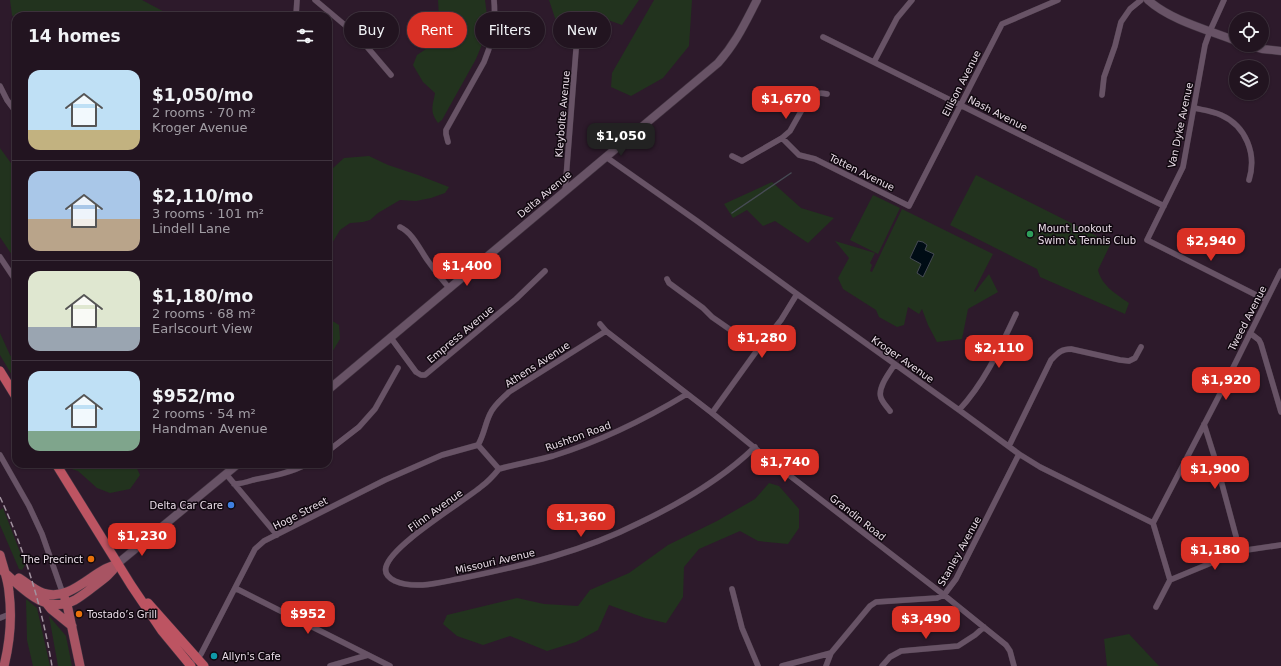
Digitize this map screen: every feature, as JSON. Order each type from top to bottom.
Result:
[{"type":"highway","points":[[0,371],[12,391]]},
{"type":"highway","points":[[58,468],[130,585],[190,665]]},
{"type":"highway","points":[[130,585],[154,609],[204,666]]},
{"type":"highway","points":[[157,623],[176,637],[193,657],[197,657]]},
{"type":"main road","name":"Delta Avenue","points":[[332,387],[718,62],[729,51],[737,39],[757,0]]},
{"type":"main road","points":[[1148,0],[1164,12],[1229,38]]},
{"type":"main road","points":[[1269,50],[1281,51]]},
{"type":"main road","points":[[4,572],[20,578],[42,593],[54,595],[63,594],[106,568],[117,564],[188,507],[233,468]]},
{"type":"main road","points":[[0,555],[9,592],[10,614],[9,641],[4,666]]},
{"type":"main road","points":[[47,604],[53,605],[76,600],[112,574],[117,564]]},
{"type":"main road","points":[[4,572],[33,596],[47,604],[72,626]]},
{"type":"main road","points":[[63,594],[67,603],[80,666]]},
{"type":"street","points":[[296,12],[297,0]]},
{"type":"street","points":[[315,0],[329,12]]},
{"type":"street","points":[[448,142],[446,130],[484,62],[489,50],[494,26],[494,0]]},
{"type":"street","points":[[874,62],[897,18],[912,0]]},
{"type":"street","name":"Ellison Avenue","points":[[909,206],[1002,24],[1058,0]]},
{"type":"street","points":[[1102,96],[1104,77],[1115,46],[1121,22],[1130,9],[1141,0]]},
{"type":"street","name":"Van Dyke Avenue","points":[[1224,0],[1205,45],[1183,167],[1147,240],[1266,300]]},
{"type":"street","points":[[332,14],[362,41],[391,75]]},
{"type":"street","name":"Nash Avenue","points":[[823,37],[1164,206]]},
{"type":"street","name":"Kleybolte Avenue","points":[[565,191],[576,48]]},
{"type":"street","points":[[0,86],[12,107]]},
{"type":"street","points":[[732,156],[742,161],[782,138],[790,131],[811,96],[818,93],[827,94]]},
{"type":"street","points":[[1194,108],[1221,115],[1230,120],[1241,131],[1249,144],[1251,152],[1252,167],[1249,180]]},
{"type":"street","name":"Totten Avenue","points":[[782,138],[799,155],[815,159],[909,206]]},
{"type":"street","name":"Kroger Avenue","points":[[606,157],[1019,454],[1040,467],[1153,523]]},
{"type":"street","points":[[400,228],[405,230],[414,240],[428,261],[450,288]]},
{"type":"street","points":[[0,257],[12,275]]},
{"type":"street","name":"Empress Avenue","points":[[391,338],[416,372],[421,375],[428,373],[516,299],[545,271]]},
{"type":"street","name":"Tweed Avenue","points":[[1153,523],[1281,271]]},
{"type":"street","points":[[667,279],[669,283],[703,308],[712,317],[758,349]]},
{"type":"street","points":[[712,413],[781,320],[797,294]]},
{"type":"street","points":[[959,410],[976,390],[989,370],[1016,314]]},
{"type":"street","name":"Grandin Road","points":[[600,324],[606,331],[712,413],[766,458],[944,595],[1006,645],[1010,651],[1014,666]]},
{"type":"street","name":"Athens Avenue","points":[[478,445],[490,413],[495,405],[509,392],[606,331]]},
{"type":"street","points":[[1250,333],[1259,340],[1261,344],[1281,412]]},
{"type":"street","points":[[1009,446],[1051,360],[1058,353],[1064,349],[1129,361],[1135,358],[1141,347]]},
{"type":"street","points":[[890,411],[882,400],[880,392],[895,364]]},
{"type":"street","points":[[332,448],[359,427],[375,409],[398,368]]},
{"type":"street","name":"Rushton Road","points":[[499,469],[552,456],[605,437],[646,418],[687,394]]},
{"type":"street","points":[[1204,424],[1240,551]]},
{"type":"street","points":[[478,445],[499,469]]},
{"type":"street","name":"Hoge Street","points":[[190,665],[201,654],[255,549],[264,541],[385,480],[442,455],[478,445]]},
{"type":"street","name":"Missouri Avenue","points":[[385,568],[387,575],[396,581],[411,585],[427,585],[520,566],[582,547],[637,524],[676,505],[734,466],[754,447]]},
{"type":"street","name":"Stanley Avenue","points":[[826,666],[831,653],[870,606],[876,602],[937,598],[944,595],[956,579],[1019,454]]},
{"type":"street","points":[[0,455],[29,506],[42,534],[63,594]]},
{"type":"street","points":[[234,484],[274,476],[299,468]]},
{"type":"street","name":"Flinn Avenue","points":[[385,568],[398,550],[434,521],[484,485],[499,469]]},
{"type":"street","points":[[226,474],[277,535]]},
{"type":"street","points":[[1153,523],[1170,580]]},
{"type":"street","points":[[1156,607],[1170,580],[1240,551],[1281,546]]},
{"type":"street","points":[[234,588],[390,666]]},
{"type":"street","points":[[732,589],[742,628],[758,666]]},
{"type":"street","points":[[0,618],[10,614]]},
{"type":"street","points":[[882,666],[890,657],[901,651],[958,646],[984,627]]},
{"type":"street","points":[[782,666],[831,653]]},
{"type":"street","points":[[330,666],[368,655]]},
{"type":"green space","points":[[10,0],[142,0],[164,12],[12,12],[12,15]]},
{"type":"green space","points":[[438,0],[485,0],[487,12],[475,12],[475,48],[481,48],[442,120],[438,123],[433,115],[435,93],[423,82],[413,65],[417,55],[426,48],[467,48],[467,12],[439,12]]},
{"type":"green space","points":[[549,0],[639,0],[622,25],[611,21],[611,12],[553,12]]},
{"type":"green space","points":[[654,0],[692,0],[689,46],[663,78],[631,96],[611,87],[612,73]]},
{"type":"green space","points":[[0,148],[12,164],[12,255],[0,237]]},
{"type":"green space","points":[[369,156],[388,165],[449,187],[445,193],[431,198],[416,201],[400,200],[378,213],[370,220],[350,223],[340,230],[332,243],[332,169],[344,158]]},
{"type":"green space","name":"Mount Lookout Swim & Tennis Club","points":[[976,175],[1111,243],[1098,270],[1106,285],[1129,303],[1125,314],[1040,277],[1037,269],[950,225]]},
{"type":"green space","points":[[772,182],[801,208],[834,218],[808,243],[775,221],[763,226],[747,210],[733,218],[724,204]]},
{"type":"green space","points":[[873,195],[900,208],[878,254],[850,240]]},
{"type":"green space","points":[[902,209],[993,254],[974,291],[975,292],[989,274],[998,292],[968,309],[962,339],[937,342],[922,309],[919,314],[908,307],[904,325],[897,327],[879,317],[876,310],[843,289],[838,278],[849,258],[835,241],[875,253],[870,263],[872,265],[870,271],[872,272]]},
{"type":"green space","points":[[332,321],[339,325],[340,339],[332,352]]},
{"type":"green space","points":[[0,333],[12,357],[12,375],[0,355]]},
{"type":"green space","points":[[68,468],[137,468],[140,475],[130,489],[110,493],[97,488],[78,471]]},
{"type":"green space","points":[[769,483],[779,486],[799,509],[799,528],[788,544],[758,541],[740,531],[699,549],[684,567],[683,597],[666,623],[645,618],[609,605],[598,630],[576,642],[547,651],[510,636],[483,645],[457,636],[443,624],[447,615],[517,598],[544,604],[578,606],[590,590],[629,573],[668,545],[717,521],[755,499]]},
{"type":"green space","points":[[3,508],[25,565],[22,570],[19,569],[0,525],[0,510]]},
{"type":"green space","points":[[26,599],[37,608],[50,666],[33,666],[27,640]]},
{"type":"green space","points":[[49,616],[66,636],[72,666],[58,666]]},
{"type":"green space","points":[[1129,634],[1159,666],[1107,666],[1104,639]]},
{"type":"shaded area","points":[[918,241],[927,245],[925,250],[934,254],[923,277],[917,273],[921,264],[910,258]]},
{"type":"waterway","points":[[732,213],[791,173]]},
{"type":"railway","points":[[0,497],[9,517],[32,580],[43,622],[52,666]]},
{"type":"place","name":"Mount Lookout Swim & Tennis Club","points":[[1030,234]]},
{"type":"place","name":"Delta Car Care","points":[[231,505]]},
{"type":"place","name":"The Precinct","points":[[91,559]]},
{"type":"place","name":"Tostado’s Grill","points":[[79,614]]},
{"type":"place","name":"Allyn's Cafe","points":[[214,656]]}]
